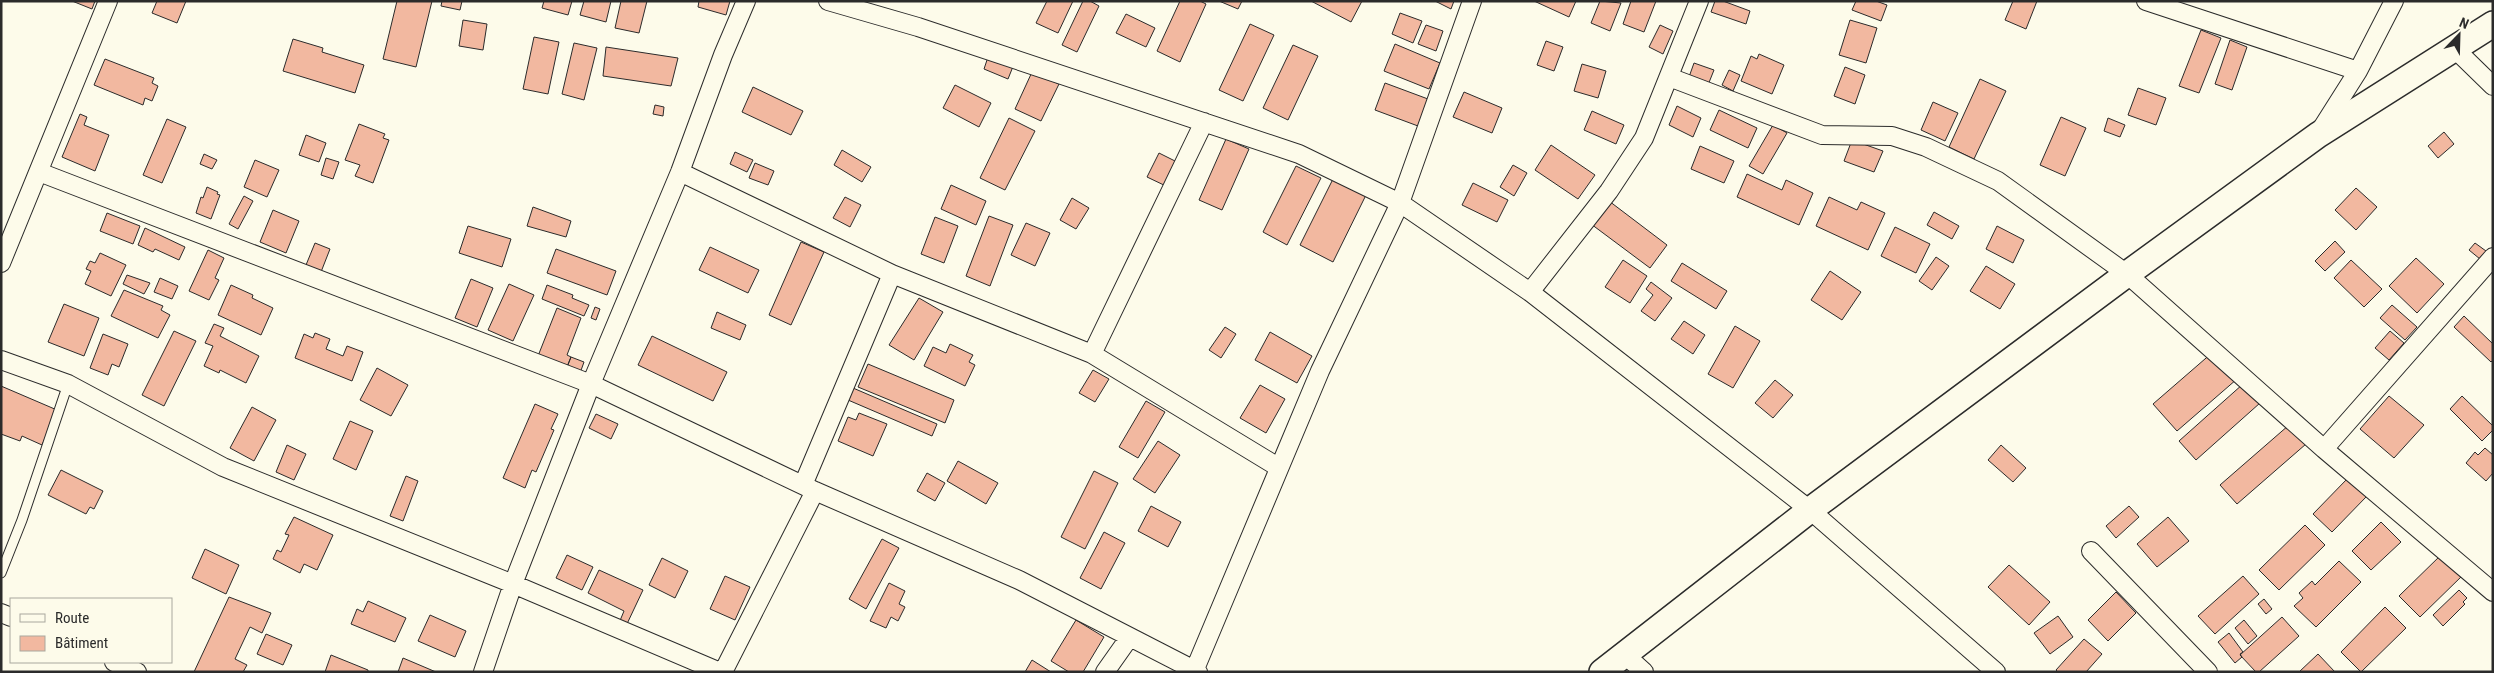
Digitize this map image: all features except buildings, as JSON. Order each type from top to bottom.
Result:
[{"type":"street","points":[[1,264],[108,1]]},
{"type":"street","points":[[483,672],[513,584],[591,384],[680,172],[723,55],[746,1]]},
{"type":"street","points":[[828,1],[918,27],[1299,154],[1400,203],[1530,292],[1810,510],[1996,672]]},
{"type":"street","points":[[39,172],[591,384],[809,488],[1019,580],[1196,671],[1278,467],[1320,372],[1400,203],[1472,1]]},
{"type":"street","points":[[1530,292],[1609,191],[1639,146],[1669,78],[1699,1]]},
{"type":"street","points":[[2146,1],[2358,71]]},
{"type":"street","points":[[2318,135],[2358,71],[2394,1]]},
{"type":"street","points":[[1602,672],[1623,653],[1810,510],[2126,274],[2318,135],[2493,24]]},
{"type":"street","points":[[2454,48],[2493,86]]},
{"type":"street","points":[[1669,78],[1822,135],[1892,136],[1926,148],[1998,181],[2126,274],[2324,449],[2493,592]]},
{"type":"street","points":[[1092,354],[1204,122]]},
{"type":"street","points":[[680,172],[892,274],[1092,354],[1278,467]]},
{"type":"street","points":[[2324,449],[2493,256]]},
{"type":"street","points":[[1,360],[68,384],[223,468],[513,584],[722,672],[809,488],[892,274]]},
{"type":"street","points":[[2091,551],[2208,672]]},
{"type":"street","points":[[1105,672],[1129,638]]},
{"type":"street","points":[[1623,653],[1644,672]]},
{"type":"street","points":[[116,663],[137,672]]},
{"type":"lane","points":[[1,572],[22,520],[68,384]]}]
